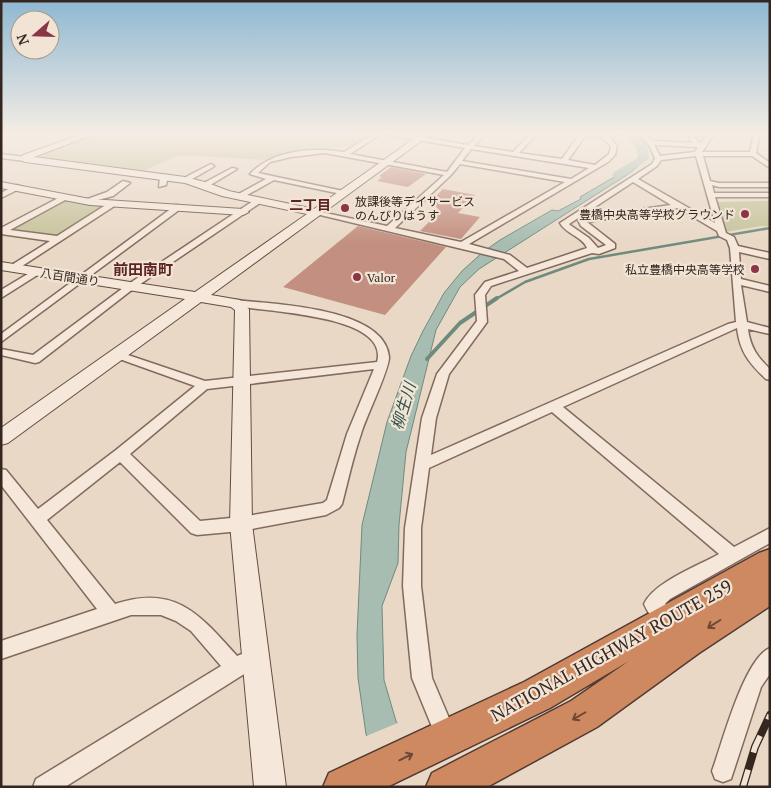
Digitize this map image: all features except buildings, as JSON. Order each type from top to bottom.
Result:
[{"type":"highway","name":"NATIONAL HIGHWAY ROUTE 259","points":[[358,780],[537,695],[770,562]]},
{"type":"highway","name":"NATIONAL HIGHWAY ROUTE 259","points":[[453,783],[584,714],[687,641],[764,598]]},
{"type":"street","points":[[93,170],[163,181],[184,180],[237,197],[462,244],[507,257],[527,272]]},
{"type":"street","points":[[184,180],[204,170]]},
{"type":"street","points":[[204,185],[233,170]]},
{"type":"street","points":[[258,170],[253,174],[343,193]]},
{"type":"street","points":[[1,438],[376,170]]},
{"type":"street","points":[[424,170],[449,174]]},
{"type":"street","points":[[390,229],[452,170]]},
{"type":"street","points":[[505,170],[574,181]]},
{"type":"street","points":[[462,244],[592,170]]},
{"type":"street","points":[[591,250],[592,247],[589,241],[568,229],[564,223],[650,170]]},
{"type":"street","points":[[703,170],[710,195],[727,238],[748,350],[753,360],[770,376]]},
{"type":"street","points":[[237,197],[271,179]]},
{"type":"street","points":[[634,180],[679,206],[727,238],[770,256]]},
{"type":"street","points":[[706,182],[719,185],[770,185]]},
{"type":"street","points":[[86,201],[110,194],[126,183]]},
{"type":"street","points":[[1,185],[86,201],[243,212]]},
{"type":"street","points":[[1,196],[18,187]]},
{"type":"street","points":[[710,195],[770,195]]},
{"type":"street","points":[[2,231],[64,197]]},
{"type":"street","points":[[1,352],[34,359],[130,287],[259,201]]},
{"type":"street","points":[[7,267],[58,240],[114,203]]},
{"type":"street","points":[[443,739],[422,678],[412,586],[413,528],[424,464],[429,418],[443,374],[482,322],[480,295],[488,284],[591,250],[612,246],[584,224],[582,220],[679,206]]},
{"type":"street","points":[[1,340],[179,207]]},
{"type":"street","points":[[2,231],[58,240]]},
{"type":"street","name":"八百間通り","points":[[7,267],[235,303]]},
{"type":"street","points":[[1,295],[36,272]]},
{"type":"street","points":[[736,281],[770,289]]},
{"type":"street","points":[[121,454],[197,528],[241,524],[326,509],[334,504],[354,434],[384,359],[382,347],[369,332],[354,324],[325,316],[235,303]]},
{"type":"street","points":[[235,303],[242,309],[240,382],[241,524],[270,787]]},
{"type":"street","points":[[424,464],[732,326],[742,324],[770,331]]},
{"type":"street","points":[[118,355],[204,386],[381,365]]},
{"type":"street","points":[[37,519],[204,386]]},
{"type":"street","points":[[553,406],[732,555]]},
{"type":"street","points":[[1,474],[112,614]]},
{"type":"street","points":[[667,620],[653,604],[664,593],[770,535]]},
{"type":"street","points":[[1,650],[131,607],[161,607],[182,614],[198,625],[235,668]]},
{"type":"street","points":[[44,787],[255,656]]},
{"type":"street","points":[[723,771],[753,682],[770,657]]},
{"type":"shaded area","points":[[123,170],[145,170],[140,172]]},
{"type":"shaded area","points":[[66,200],[107,204],[59,236],[53,237],[10,231],[11,229]]},
{"type":"shaded area","name":"豊橋中央高等学校グラウンド","points":[[770,201],[770,226],[725,232],[716,202]]},
{"type":"water","points":[[626,170],[634,170],[479,269],[460,287],[436,330],[406,452],[399,525],[398,563],[382,606],[384,680],[396,721],[434,787],[383,787],[366,734],[358,678],[357,635],[362,525],[387,422],[411,356],[423,331],[444,293],[462,271],[500,240],[552,210],[558,211],[581,199],[580,197]]},
{"type":"pier","points":[[400,722],[437,787],[380,787],[364,737]]},
{"type":"waterway","name":"柳生川","points":[[618,175],[626,170]]},
{"type":"waterway","points":[[496,299],[525,282],[589,259],[770,228]]},
{"type":"waterway","points":[[427,359],[460,323],[497,298]]},
{"type":"railway","points":[[743,787],[755,747],[770,715]]},
{"type":"place","name":"放課後等デイサービス のんびりはうす","points":[[345,208]]},
{"type":"place","name":"豊橋中央高等学校グラウンド","points":[[745,214]]},
{"type":"place","name":"私立豊橋中央高等学校","points":[[755,269]]},
{"type":"place","name":"Valor","points":[[357,277]]},
{"type":"district","name":"二丁目","points":[[310,204]]},
{"type":"district","name":"前田南町","points":[[143,269]]}]
